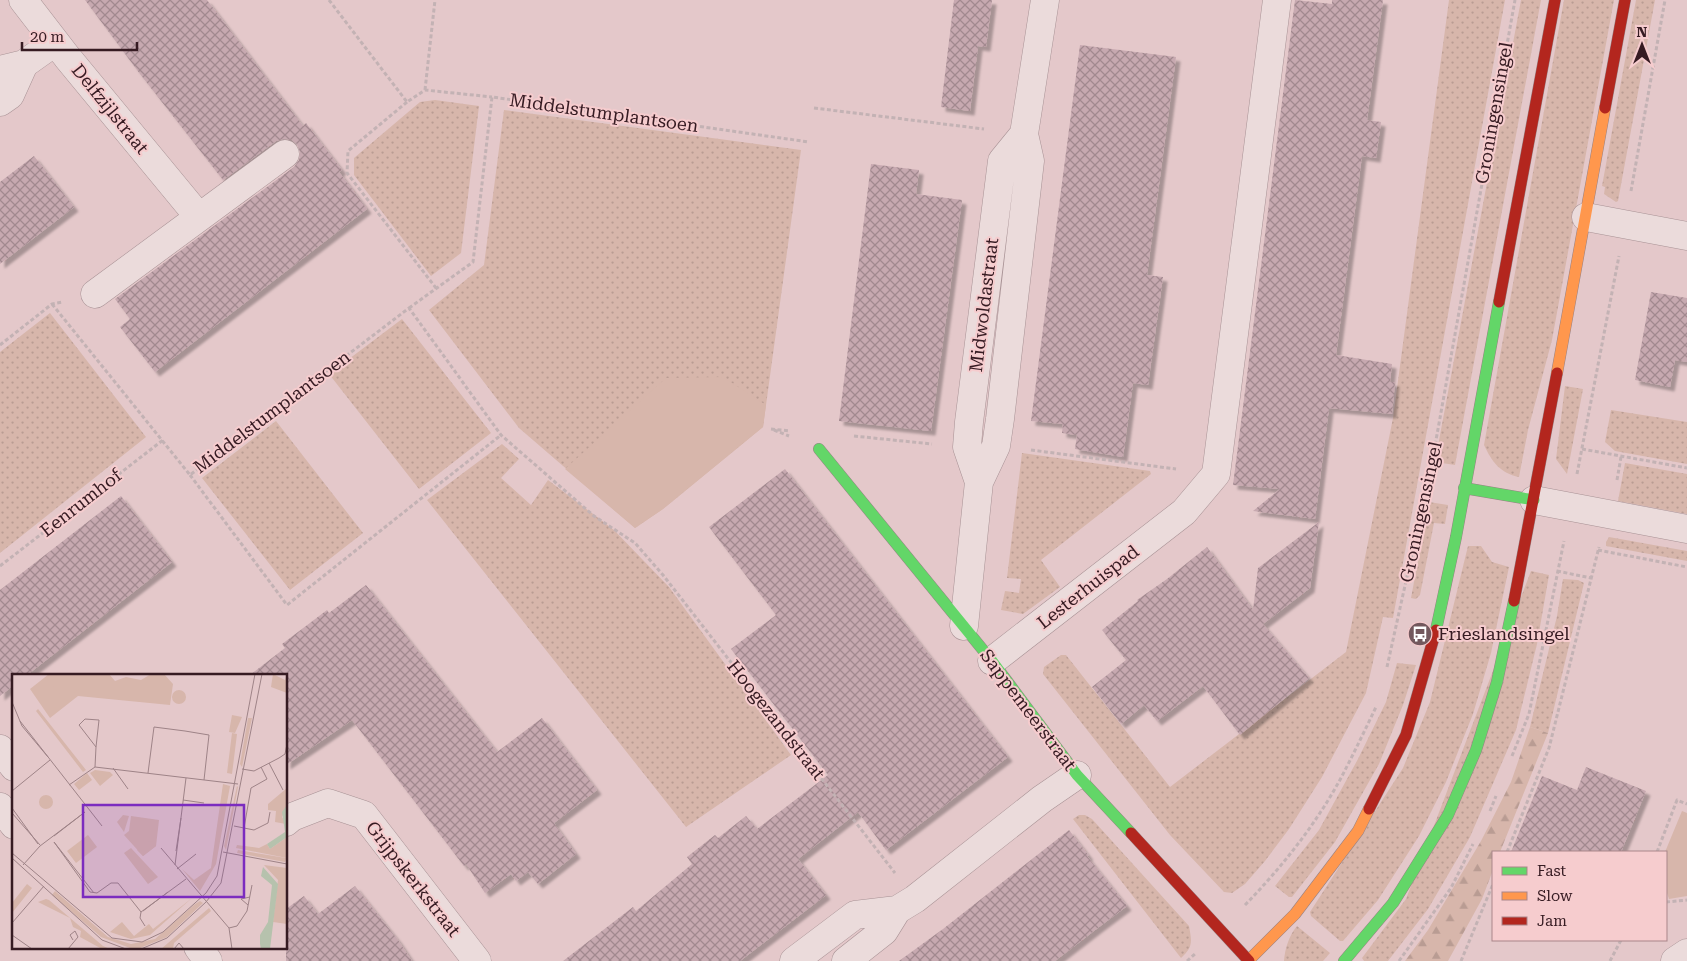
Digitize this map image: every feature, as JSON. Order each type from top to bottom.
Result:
[{"type":"street","name":"Delfzijlstraat","points":[[23,0],[55,42],[199,217]]},
{"type":"street","name":"Midwoldastraat","points":[[964,626],[979,482],[996,446],[1000,419],[1030,161],[1024,134],[1045,0]]},
{"type":"street","name":"Lesterhuispad","points":[[992,661],[1184,512],[1216,474],[1276,0]]},
{"type":"street","name":"Groningensingel","points":[[1248,961],[1295,914],[1358,830],[1406,735],[1437,626],[1555,0]]},
{"type":"street","points":[[1344,961],[1398,895],[1448,815],[1476,750],[1497,682],[1534,500],[1625,0]]},
{"type":"street","points":[[0,102],[10,95],[12,67],[55,42]]},
{"type":"street","points":[[95,294],[285,154]]},
{"type":"street","points":[[1586,217],[1687,236]]},
{"type":"street","name":"Sappemeerstraat","points":[[819,449],[992,661],[1077,775],[1221,929],[1248,961]]},
{"type":"street","points":[[1464,488],[1687,529]]},
{"type":"street","points":[[0,749],[12,764]]},
{"type":"street","points":[[846,961],[884,931],[906,904],[1042,799],[1077,775]]},
{"type":"street","name":"Grijpskerkstraat","points":[[288,820],[328,803],[364,815],[478,961]]},
{"type":"street","points":[[0,807],[12,822]]},
{"type":"street","points":[[794,961],[855,914],[906,904]]},
{"type":"street","points":[[199,948],[208,961]]},
{"type":"street","points":[[1675,961],[1687,953]]},
{"type":"path","points":[[329,0],[407,102]]},
{"type":"path","points":[[425,90],[435,0]]},
{"type":"path","name":"Groningensingel","points":[[1386,671],[1431,468],[1515,0]]},
{"type":"path","points":[[436,288],[347,173],[348,150],[407,102],[425,90],[492,97]]},
{"type":"path","name":"Middelstumplantsoen","points":[[0,345],[52,304],[190,475],[409,308],[473,262],[492,97],[809,142]]},
{"type":"path","points":[[814,108],[1024,134]]},
{"type":"path","points":[[190,475],[287,605],[501,435],[409,308]]},
{"type":"path","name":"Hoogezandstraat","points":[[501,435],[594,516],[635,543],[663,574],[906,904]]},
{"type":"path","name":"Eenrumhof","points":[[0,566],[163,440]]},
{"type":"path","points":[[1582,450],[1687,468]]},
{"type":"path","points":[[1506,851],[1549,748],[1598,550],[1610,515],[1621,456]]},
{"type":"path","points":[[1598,550],[1687,567]]},
{"type":"path","points":[[1187,961],[1264,886],[1305,834],[1341,777],[1380,698]]},
{"type":"path","points":[[1657,851],[1677,800],[1687,804]]},
{"type":"path","points":[[1461,961],[1492,886]]},
{"type":"path","points":[[1667,902],[1687,900]]},
{"type":"path","points":[[1610,961],[1620,941]]},
{"type":"green space","points":[[1449,0],[1505,0],[1393,618],[1383,617],[1366,693],[1322,777],[1289,829],[1265,861],[1245,884],[1232,893],[1224,892],[1170,835],[1043,674],[1044,667],[1061,655],[1066,655],[1170,787],[1346,652],[1393,418]]},
{"type":"green space","points":[[1521,0],[1541,0],[1455,465],[1435,462]]},
{"type":"green space","points":[[1564,0],[1614,0],[1552,340],[1528,430],[1519,477],[1507,473],[1497,466],[1484,445]]},
{"type":"green space","points":[[1636,0],[1655,0],[1618,201],[1616,202],[1604,194],[1605,187],[1602,186]]},
{"type":"green space","points":[[435,100],[479,106],[461,253],[431,276],[354,175],[354,158],[420,102]]},
{"type":"green space","points":[[504,110],[801,150],[763,427],[663,509],[635,528],[519,428],[429,310],[484,265]]},
{"type":"green space","points":[[50,313],[146,437],[0,553],[0,352]]},
{"type":"green space","points":[[402,319],[491,433],[419,489],[329,374]]},
{"type":"green space","points":[[723,377],[766,405],[763,427],[663,509],[635,528],[565,469],[666,378]]},
{"type":"green space","points":[[1565,386],[1583,389],[1567,474],[1556,459]]},
{"type":"green space","points":[[1611,410],[1687,422],[1687,464],[1615,451],[1605,442]]},
{"type":"green space","points":[[276,421],[363,533],[290,590],[202,478]]},
{"type":"green space","points":[[502,444],[519,459],[501,478],[531,505],[548,480],[614,530],[669,587],[791,755],[686,827],[427,500]]},
{"type":"green space","points":[[1022,453],[1150,471],[1151,474],[1041,560],[1060,587],[1023,614],[1001,610],[1005,591],[1019,593],[1021,579],[1007,578]]},
{"type":"green space","points":[[1625,463],[1687,474],[1687,514],[1618,501]]},
{"type":"green space","points":[[1429,502],[1448,505],[1445,524],[1434,523],[1420,595],[1416,599],[1411,598]]},
{"type":"green space","points":[[1609,537],[1687,551],[1687,561],[1606,546]]},
{"type":"green space","points":[[1468,546],[1481,546],[1492,562],[1509,567],[1491,653],[1473,714],[1446,782],[1419,836],[1378,900],[1343,941],[1340,941],[1311,916],[1310,912],[1403,768],[1430,702]]},
{"type":"green space","points":[[1531,571],[1549,575],[1537,644],[1516,730],[1470,837],[1428,909],[1388,961],[1364,961],[1362,958],[1406,899]]},
{"type":"green space","points":[[1563,579],[1578,580],[1584,583],[1548,733],[1530,727],[1557,616]]},
{"type":"green space","points":[[1397,663],[1416,665],[1403,705],[1379,764],[1335,842],[1292,897],[1289,897],[1275,886],[1319,830],[1358,759],[1386,702]]},
{"type":"green space","points":[[1530,727],[1548,733],[1500,851],[1492,851],[1492,873],[1482,899],[1448,961],[1405,961],[1428,930],[1481,841],[1511,782]]},
{"type":"green space","points":[[1682,811],[1687,813],[1687,896],[1669,899],[1667,893],[1667,851],[1665,851]]},
{"type":"green space","points":[[1079,815],[1085,815],[1092,819],[1189,926],[1191,944],[1188,951],[1181,958],[1073,819]]},
{"type":"green space","points":[[1297,926],[1330,953],[1323,961],[1284,961],[1288,942]]},
{"type":"building","points":[[85,0],[207,0],[303,126],[306,123],[342,170],[339,172],[367,209],[155,372],[120,327],[130,319],[115,299],[294,167],[299,160],[300,152],[297,144],[292,140],[283,139],[276,141],[223,180]]},
{"type":"building","points":[[954,0],[992,0],[986,47],[978,46],[970,111],[941,107]]},
{"type":"building","points":[[1295,0],[1332,4],[1332,0],[1383,0],[1367,120],[1381,122],[1376,158],[1362,156],[1336,355],[1392,364],[1390,382],[1395,382],[1392,414],[1329,408],[1315,519],[1253,511],[1280,489],[1233,485]]},
{"type":"building","points":[[1080,45],[1176,57],[1147,275],[1163,277],[1148,385],[1133,383],[1123,457],[1075,449],[1077,435],[1062,433],[1063,424],[1031,421]]},
{"type":"building","points":[[34,156],[74,207],[0,264],[0,182]]},
{"type":"building","points":[[871,164],[919,170],[916,194],[962,200],[931,431],[839,421]]},
{"type":"building","points":[[1651,292],[1687,298],[1687,362],[1675,360],[1670,387],[1635,380]]},
{"type":"building","points":[[785,469],[1008,757],[886,850],[858,812],[798,859],[826,895],[740,961],[563,961],[633,907],[636,911],[692,864],[687,857],[715,835],[718,838],[746,816],[757,829],[828,775],[731,649],[776,615],[709,527]]},
{"type":"building","points":[[121,496],[172,562],[28,674],[12,674],[12,687],[0,696],[0,590]]},
{"type":"building","points":[[1319,522],[1310,588],[1263,624],[1309,678],[1240,735],[1203,686],[1157,721],[1144,705],[1121,724],[1092,687],[1126,660],[1102,630],[1137,600],[1207,547],[1253,610],[1258,568]]},
{"type":"building","points":[[366,585],[497,752],[542,718],[597,790],[554,823],[576,854],[538,884],[528,872],[516,881],[511,874],[485,893],[466,864],[464,866],[352,720],[288,764],[288,674],[251,674],[285,648],[282,644],[327,610],[329,613]]},
{"type":"building","points":[[1586,767],[1646,791],[1621,851],[1511,851],[1542,776],[1577,790]]},
{"type":"building","points":[[1069,830],[1127,906],[1055,961],[899,961],[943,929]]},
{"type":"building","points":[[355,886],[398,940],[412,961],[286,961],[286,948],[288,948],[288,908],[304,896],[318,914]]},
{"type":"traffic: fast","points":[[1436,630],[1456,537],[1499,302]]},
{"type":"traffic: fast","points":[[819,449],[992,661],[1077,775],[1131,833]]},
{"type":"traffic: fast","points":[[1464,488],[1534,500]]},
{"type":"traffic: fast","points":[[1344,961],[1393,903],[1448,815],[1476,750],[1497,682],[1514,601]]},
{"type":"traffic: slow","points":[[1557,373],[1605,108]]},
{"type":"traffic: slow","points":[[1248,961],[1295,914],[1358,831],[1369,809]]},
{"type":"traffic: jam","points":[[1499,302],[1555,0]]},
{"type":"traffic: jam","points":[[1605,108],[1625,0]]},
{"type":"traffic: jam","points":[[1514,601],[1557,373]]},
{"type":"traffic: jam","points":[[1369,809],[1406,735],[1436,630]]},
{"type":"traffic: jam","points":[[1131,833],[1249,961]]},
{"type":"place","name":"Frieslandsingel","points":[[1420,634]]}]
